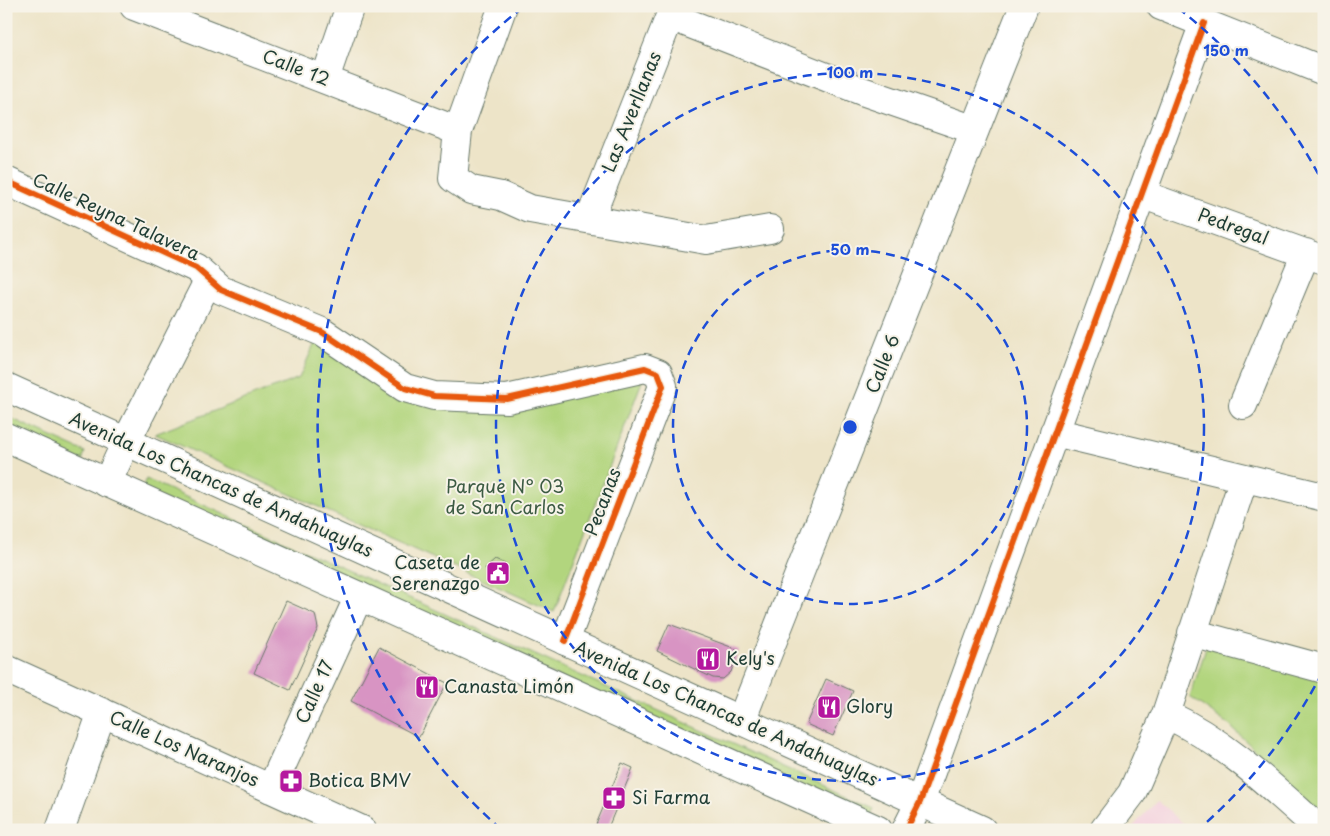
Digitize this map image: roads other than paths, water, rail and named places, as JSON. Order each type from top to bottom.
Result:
[{"type":"street","name":"Calle 12","points":[[134,6],[458,131]]},
{"type":"street","points":[[325,79],[350,6]]},
{"type":"street","points":[[503,6],[458,131],[453,178],[471,190],[501,196],[530,209],[590,218],[706,240],[770,229]]},
{"type":"street","name":"Calle 6","points":[[741,721],[1024,6]]},
{"type":"street","points":[[1161,6],[1324,71]]},
{"type":"street","points":[[672,11],[862,91],[976,130]]},
{"type":"street","name":"Las Averllanas","points":[[590,218],[672,11]]},
{"type":"street","points":[[906,830],[920,802],[1204,23]]},
{"type":"street","name":"Calle Reyna Talavera","points":[[6,181],[196,268],[221,290],[322,332],[405,388],[434,396],[507,400],[645,368],[658,373]]},
{"type":"street","name":"Pedregal","points":[[1141,194],[1315,257]]},
{"type":"street","points":[[1243,405],[1315,257]]},
{"type":"street","points":[[107,483],[209,279]]},
{"type":"street","name":"Pecanas","points":[[565,641],[663,386],[658,373]]},
{"type":"street","name":"Avenida Los Chancas de Andahuaylas","points":[[6,387],[982,830]]},
{"type":"street","points":[[1054,432],[1324,497]]},
{"type":"street","points":[[6,437],[878,830]]},
{"type":"street","points":[[1104,830],[1132,793],[1166,714],[1244,478]]},
{"type":"street","name":"Calle 17","points":[[272,789],[358,596]]},
{"type":"street","points":[[1192,632],[1324,669]]},
{"type":"street","name":"Calle Los Naranjos","points":[[6,668],[362,830]]},
{"type":"street","points":[[60,830],[102,712]]},
{"type":"street","points":[[1166,714],[1198,729],[1245,762],[1320,830]]},
{"type":"place","name":"Caseta de Serenazgo","points":[[498,573]]},
{"type":"place","name":"Kely's","points":[[708,659]]},
{"type":"place","name":"Canasta Limón","points":[[427,687]]},
{"type":"place","name":"Glory","points":[[829,707]]},
{"type":"place","name":"Botica BMV","points":[[291,781]]},
{"type":"place","name":"Si Farma","points":[[614,798]]},
{"type":"park label","name":"Parque N° 03 de San Carlos","points":[[505,497]]}]
